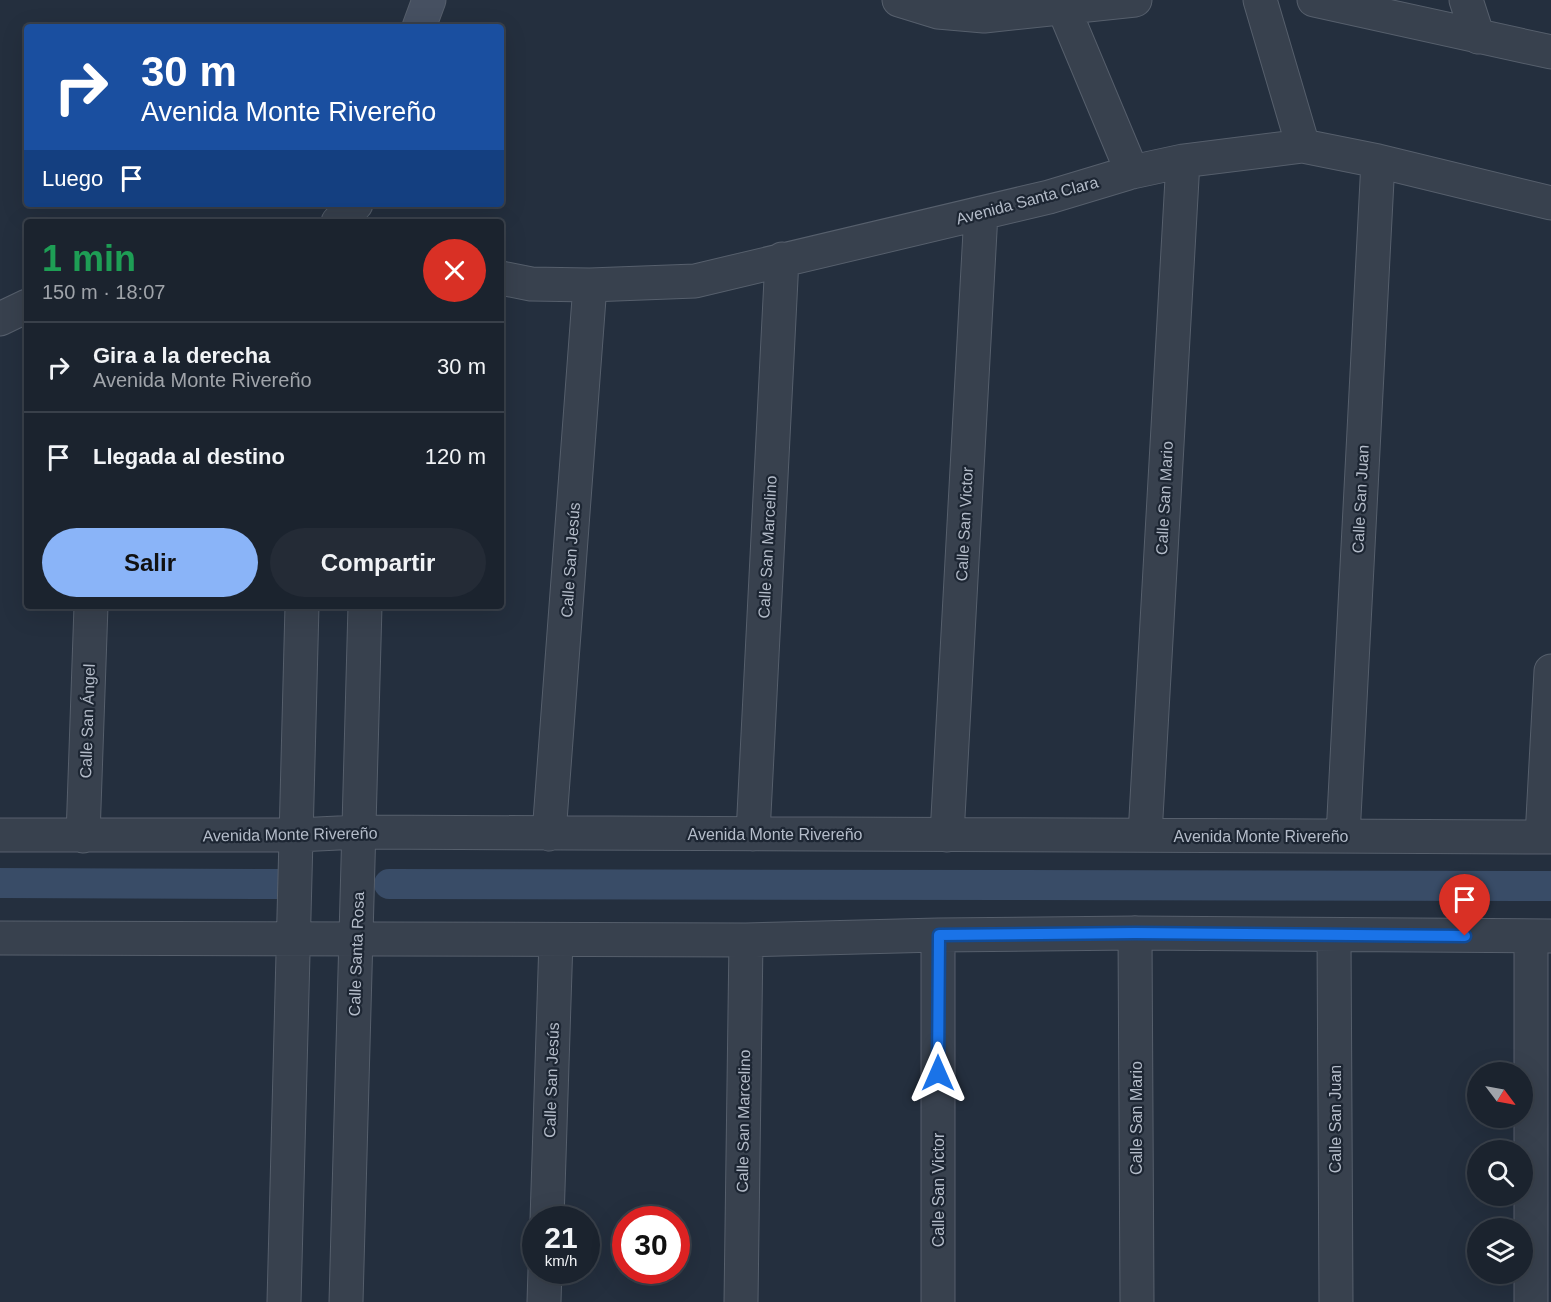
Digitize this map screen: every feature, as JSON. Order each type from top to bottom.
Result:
[{"type":"main road","points":[[420,24],[429,0]]},
{"type":"street","points":[[899,0],[938,12],[984,16],[1062,4],[1135,0]]},
{"type":"street","points":[[1260,0],[1303,146]]},
{"type":"street","points":[[1314,0],[1551,52]]},
{"type":"street","points":[[1466,0],[1478,37]]},
{"type":"street","points":[[1062,4],[1132,172]]},
{"type":"street","name":"Avenida Santa Clara","points":[[504,279],[531,284],[590,285],[696,281],[1049,197],[1132,172],[1183,161],[1303,146],[1378,161],[1551,203]]},
{"type":"street","name":"Calle San Mario","points":[[1145,835],[1183,161]]},
{"type":"street","name":"Calle San Juan","points":[[1342,836],[1378,161]]},
{"type":"street","points":[[341,219],[353,207]]},
{"type":"street","name":"Calle San Victor","points":[[947,835],[981,213]]},
{"type":"street","name":"Calle San Marcelino","points":[[753,834],[782,259]]},
{"type":"street","name":"Calle San Jesús","points":[[549,834],[590,285]]},
{"type":"street","points":[[0,319],[24,307]]},
{"type":"street","name":"Calle San Ángel","points":[[83,836],[91,609]]},
{"type":"street","points":[[284,1302],[302,609]]},
{"type":"street","name":"Calle Santa Rosa","points":[[346,1302],[365,609]]},
{"type":"street","points":[[1546,837],[1551,671]]},
{"type":"street","name":"Avenida Monte Rivereño","points":[[0,835],[297,835],[359,832],[1546,837]]},
{"type":"street","points":[[0,938],[746,940],[1135,933],[1541,936],[1532,1302]]},
{"type":"street","name":"Calle San Mario","points":[[1135,933],[1137,1302]]},
{"type":"street","name":"Calle San Victor","points":[[938,1302],[939,935]]},
{"type":"street","name":"Calle San Juan","points":[[1334,936],[1336,1302]]},
{"type":"street","name":"Calle San Jesús","points":[[547,1206],[556,940]]},
{"type":"street","name":"Calle San Marcelino","points":[[741,1302],[746,940]]},
{"type":"street","points":[[544,1302],[545,1284]]},
{"type":"waterway","points":[[0,883],[279,884]]},
{"type":"waterway","points":[[389,884],[1551,886]]},
{"type":"route","points":[[938,1073],[939,935],[1135,933],[1465,936]]}]
